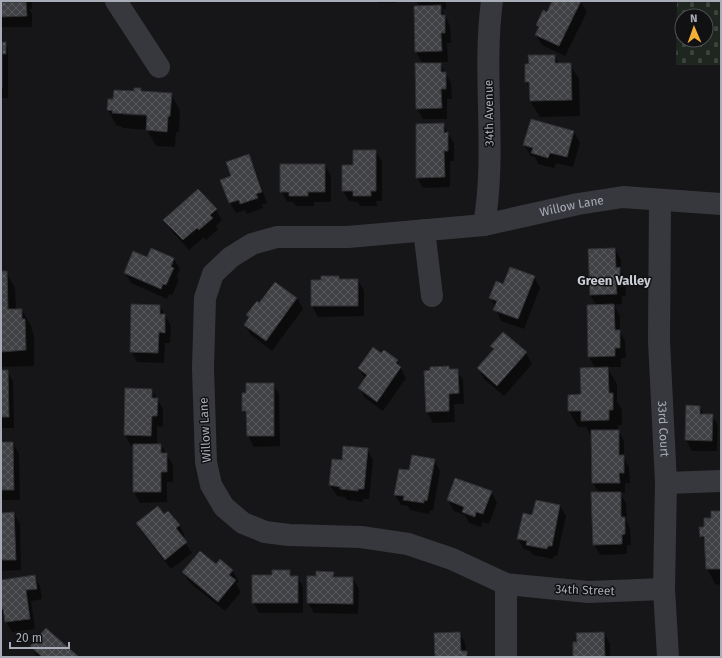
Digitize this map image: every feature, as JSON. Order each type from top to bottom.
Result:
[{"type":"street","points":[[116,1],[159,66]]},
{"type":"street","name":"34th Avenue","points":[[484,225],[489,196],[488,29],[492,1]]},
{"type":"street","name":"Willow Lane","points":[[506,584],[452,559],[408,544],[361,537],[289,535],[266,532],[242,523],[224,507],[211,485],[206,462],[204,438],[203,321],[205,298],[213,274],[231,257],[252,244],[277,237],[348,237],[484,225],[578,204],[623,197],[660,201],[696,201],[721,204]]},
{"type":"street","name":"33rd Court","points":[[660,201],[659,341],[666,483],[664,589],[668,657]]},
{"type":"street","points":[[424,230],[432,296]]},
{"type":"street","points":[[666,483],[721,481]]},
{"type":"street","points":[[506,584],[506,657]]},
{"type":"street","name":"34th Street","points":[[506,584],[588,592],[664,589]]},
{"type":"green space","points":[[677,1],[721,1],[721,65],[676,65],[676,48],[714,48],[714,8],[677,8]]},
{"type":"building","points":[[552,1],[581,1],[559,46],[535,35],[539,27],[536,25],[543,10],[547,12]]},
{"type":"building","points":[[1,2],[26,2],[27,16],[1,17]]},
{"type":"building","points":[[441,5],[441,15],[445,15],[445,33],[441,33],[442,51],[415,52],[414,6]]},
{"type":"building","points":[[1,36],[2,42],[2,88],[1,88]]},
{"type":"building","points":[[2,42],[6,42],[6,54],[2,54]]},
{"type":"building","points":[[528,55],[555,55],[555,63],[571,63],[572,100],[530,101],[529,82],[525,82],[525,64],[529,64]]},
{"type":"building","points":[[415,63],[441,63],[441,72],[446,72],[446,89],[441,89],[442,108],[416,109]]},
{"type":"building","points":[[134,88],[141,88],[141,91],[172,93],[167,132],[146,130],[147,115],[112,113],[113,111],[107,110],[108,99],[113,99],[114,90],[134,91]]},
{"type":"building","points":[[531,119],[574,131],[567,157],[550,153],[548,158],[531,153],[533,148],[523,145]]},
{"type":"building","points":[[444,123],[444,133],[448,132],[448,151],[444,151],[445,177],[416,178],[416,124]]},
{"type":"building","points":[[353,150],[376,150],[376,191],[371,191],[371,196],[353,196],[353,191],[342,191],[342,165],[353,165]]},
{"type":"building","points":[[249,154],[262,192],[256,194],[258,198],[240,204],[239,200],[229,203],[220,180],[231,176],[226,162]]},
{"type":"building","points":[[280,164],[325,164],[325,192],[308,192],[308,196],[289,196],[289,192],[280,192]]},
{"type":"building","points":[[198,189],[217,209],[210,215],[213,218],[199,230],[197,228],[183,240],[163,220]]},
{"type":"building","points":[[151,248],[174,258],[171,267],[174,268],[166,285],[163,284],[161,289],[124,273],[133,251],[147,257]]},
{"type":"building","points":[[615,248],[616,268],[620,267],[620,285],[616,285],[617,294],[590,295],[588,249]]},
{"type":"building","points":[[510,267],[535,276],[518,319],[493,310],[497,301],[489,298],[496,281],[503,284]]},
{"type":"building","points":[[1,271],[7,271],[8,309],[22,309],[22,319],[25,319],[26,350],[1,352]]},
{"type":"building","points":[[321,276],[339,276],[339,279],[358,279],[358,306],[311,306],[311,280],[321,280]]},
{"type":"building","points":[[275,282],[297,298],[266,341],[244,325],[249,317],[246,315],[257,301],[259,303]]},
{"type":"building","points":[[131,304],[160,305],[160,314],[165,314],[165,333],[159,332],[158,353],[130,352]]},
{"type":"building","points":[[614,304],[615,330],[620,330],[620,348],[615,348],[615,356],[588,357],[587,305]]},
{"type":"building","points":[[503,332],[527,352],[497,386],[477,368],[494,349],[490,346]]},
{"type":"building","points":[[373,347],[381,353],[384,350],[398,360],[396,363],[401,367],[377,402],[358,388],[367,375],[358,368]]},
{"type":"building","points":[[449,366],[449,369],[458,369],[459,393],[449,394],[449,411],[426,412],[424,371],[430,370],[430,367]]},
{"type":"building","points":[[608,367],[609,393],[613,393],[613,410],[609,410],[609,420],[581,421],[581,411],[568,411],[568,395],[581,394],[580,368]]},
{"type":"building","points":[[1,370],[8,370],[9,417],[1,417]]},
{"type":"building","points":[[246,383],[274,383],[274,436],[247,436],[246,411],[242,411],[242,393],[246,393]]},
{"type":"building","points":[[125,388],[152,389],[152,398],[158,398],[157,416],[152,416],[151,436],[124,435]]},
{"type":"building","points":[[686,405],[700,406],[700,414],[713,414],[712,441],[685,440]]},
{"type":"building","points":[[591,430],[619,430],[619,455],[624,455],[624,473],[619,473],[620,483],[592,483]]},
{"type":"building","points":[[1,442],[13,442],[14,490],[1,490]]},
{"type":"building","points":[[133,444],[161,444],[161,453],[167,453],[167,472],[161,472],[161,492],[133,492]]},
{"type":"building","points":[[343,446],[368,448],[364,489],[358,489],[358,491],[340,489],[340,487],[329,485],[332,459],[342,460]]},
{"type":"building","points":[[412,455],[435,459],[427,501],[424,500],[424,503],[403,500],[404,496],[394,495],[399,469],[409,470]]},
{"type":"building","points":[[455,478],[492,491],[483,514],[476,512],[475,517],[462,512],[464,507],[447,500]]},
{"type":"building","points":[[591,492],[621,492],[621,517],[625,517],[625,534],[622,535],[622,544],[593,545]]},
{"type":"building","points":[[536,500],[560,505],[552,546],[548,546],[547,549],[526,545],[527,541],[517,539],[523,513],[532,515]]},
{"type":"building","points":[[158,506],[164,514],[168,511],[180,525],[176,528],[187,542],[165,560],[136,523]]},
{"type":"building","points":[[711,511],[721,511],[721,569],[706,569],[704,536],[700,537],[699,527],[704,527],[704,518],[711,518]]},
{"type":"building","points":[[14,512],[16,560],[1,560],[1,513]]},
{"type":"building","points":[[200,551],[216,564],[220,559],[233,570],[229,575],[236,580],[218,602],[182,572]]},
{"type":"building","points":[[272,570],[290,570],[290,576],[298,576],[298,603],[252,603],[252,575],[272,575]]},
{"type":"building","points":[[316,571],[334,572],[333,577],[353,577],[353,604],[307,603],[307,576],[316,576]]},
{"type":"building","points":[[35,575],[37,589],[26,590],[30,619],[5,622],[3,609],[1,610],[1,580]]},
{"type":"building","points":[[46,628],[79,657],[42,657],[30,646]]},
{"type":"building","points":[[460,632],[461,651],[467,651],[467,657],[435,657],[434,633]]},
{"type":"building","points":[[604,632],[605,657],[573,657],[573,642],[577,642],[576,633]]},
{"type":"district","name":"Green Valley","points":[[614,280]]}]
